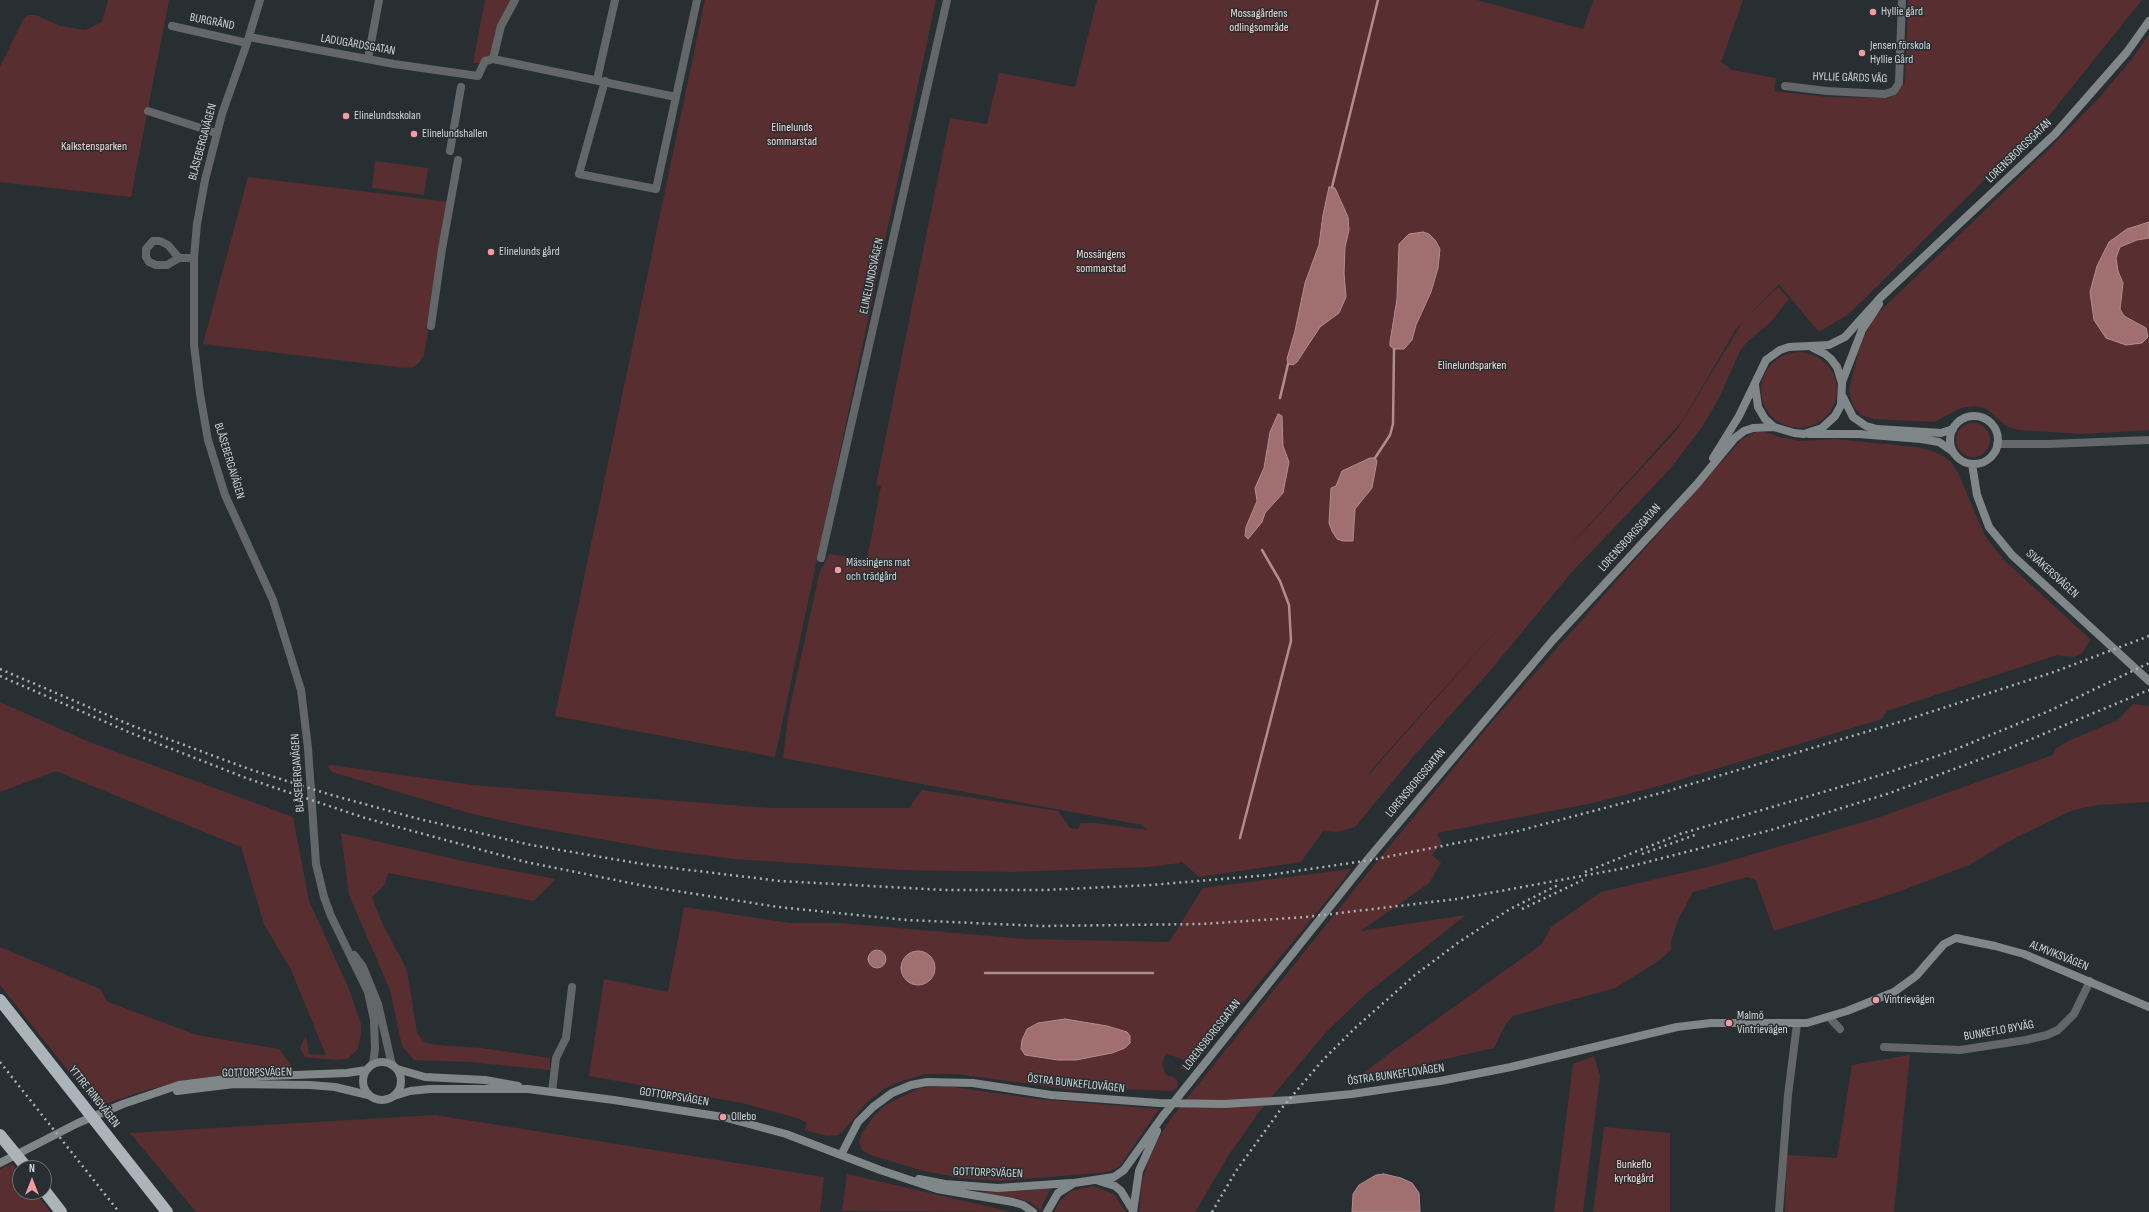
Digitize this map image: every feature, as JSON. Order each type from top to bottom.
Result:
[{"type":"highway","name":"YTTRE RINGVÄGEN","points":[[0,1000],[167,1212]]},
{"type":"highway","points":[[0,1135],[20,1160]]},
{"type":"highway","points":[[52,1200],[61,1212]]},
{"type":"street","name":"BLÅSEBERGAVÄGEN","points":[[260,0],[216,133],[197,224],[194,258],[194,345],[200,394],[208,440],[225,495],[273,600],[302,690],[308,748],[316,864],[324,897],[368,992],[375,1036],[373,1064]]},
{"type":"street","points":[[368,59],[379,0]]},
{"type":"street","points":[[515,0],[501,26],[493,59],[676,97]]},
{"type":"street","points":[[615,0],[601,81],[579,174],[656,189],[697,0]]},
{"type":"street","name":"ELINELUNDSVÄGEN","points":[[821,558],[947,0]]},
{"type":"street","name":"HYLLIE GÅRDS VÄG","points":[[1785,86],[1874,94],[1885,94],[1894,91],[1899,83],[1902,0]]},
{"type":"street","name":"LORENSBORGSGATAN","points":[[1774,427],[1765,419],[1758,407],[1755,392],[1760,368],[1773,354],[1789,347],[1829,345],[1845,337],[1869,309],[2055,134],[2123,56],[2149,21]]},
{"type":"street","name":"BURGRÄND","points":[[172,26],[248,40]]},
{"type":"street","name":"LADUGÅRDSGATAN","points":[[248,40],[478,76],[485,61],[493,59]]},
{"type":"street","points":[[450,151],[461,87]]},
{"type":"street","points":[[148,111],[216,133]]},
{"type":"street","points":[[432,326],[442,249],[458,160]]},
{"type":"street","points":[[179,258],[194,258]]},
{"type":"street","name":"LORENSBORGSGATAN","points":[[1842,383],[1862,330],[1893,287]]},
{"type":"street","name":"LORENSBORGSGATAN","points":[[1046,1212],[1058,1194],[1074,1183],[1114,1177],[1124,1170],[1182,1092],[1363,865],[1458,751],[1553,640],[1710,469],[1735,438],[1744,431],[1753,428],[1774,427],[1794,433],[1804,434],[1814,431],[1829,423],[1838,410],[1842,396],[1842,383],[1837,367],[1831,359],[1825,354],[1808,347]]},
{"type":"street","name":"LORENSBORGSGATAN","points":[[1681,499],[1730,432],[1756,382]]},
{"type":"street","points":[[1804,434],[1859,434],[1921,439],[1938,442],[1952,451],[1963,462],[1972,464],[1986,460],[1994,453],[1997,444],[1997,435],[1992,425],[1982,418],[1968,417],[1953,429],[1941,433],[1877,429],[1866,426],[1853,418],[1842,396]]},
{"type":"street","points":[[1952,451],[1950,440],[1953,429]]},
{"type":"street","points":[[1997,444],[2048,444],[2149,440]]},
{"type":"street","name":"SIVÅKERSVÄGEN","points":[[1972,464],[1977,494],[1989,527],[2008,549],[2149,681]]},
{"type":"street","name":"ALMVIKSVÄGEN","points":[[1956,938],[2024,954],[2149,1007]]},
{"type":"street","name":"ÖSTRA BUNKEFLOVÄGEN","points":[[841,1155],[858,1122],[873,1107],[892,1093],[911,1085],[927,1082],[973,1083],[1051,1095],[1115,1101],[1224,1104],[1352,1094],[1440,1081],[1511,1067],[1677,1027],[1711,1023],[1797,1024],[1830,1018],[1894,992],[1916,976],[1944,944],[1956,938]]},
{"type":"street","name":"BLÅSEBERGAVÄGEN","points":[[346,942],[363,967],[378,1004],[395,1067]]},
{"type":"street","name":"BUNKEFLO BYVÄG","points":[[1884,1047],[1960,1050],[2026,1040],[2047,1035],[2058,1030],[2074,1014],[2090,981]]},
{"type":"street","points":[[552,1092],[556,1058],[566,1038],[572,987]]},
{"type":"street","points":[[1830,1018],[1840,1029]]},
{"type":"street","points":[[1779,1212],[1791,1067],[1797,1024]]},
{"type":"street","name":"GOTTORPSVÄGEN","points":[[373,1064],[386,1062],[395,1067],[425,1077],[485,1080],[510,1084],[528,1089]]},
{"type":"street","points":[[368,1095],[363,1083],[366,1070],[373,1064]]},
{"type":"street","points":[[394,1096],[401,1084],[395,1067]]},
{"type":"street","name":"GOTTORPSVÄGEN","points":[[0,1163],[78,1123],[145,1096],[179,1085],[214,1080],[347,1073],[366,1070]]},
{"type":"street","name":"GOTTORPSVÄGEN","points":[[145,1096],[234,1084],[310,1085],[335,1087],[382,1100],[394,1096],[430,1089],[528,1089],[614,1100],[723,1117],[786,1134],[880,1170],[938,1189],[1013,1202],[1023,1205],[1033,1212]]},
{"type":"street","name":"LORENSBORGSGATAN","points":[[1133,1212],[1136,1183],[1145,1155],[1164,1118],[1182,1092]]},
{"type":"street","name":"GOTTORPSVÄGEN","points":[[880,1170],[914,1178],[970,1186],[1005,1188],[1074,1183]]},
{"type":"street","name":"LORENSBORGSGATAN","points":[[1092,1180],[1115,1186],[1126,1197],[1133,1212]]},
{"type":"green space","name":"Kalkstensparken","points":[[108,0],[169,0],[131,197],[0,182],[0,67],[23,20],[28,15],[36,15],[60,26],[86,30],[102,22]]},
{"type":"green space","points":[[485,0],[512,0],[491,63],[473,63]]},
{"type":"green space","name":"Elinelunds sommarstad","points":[[705,0],[936,0],[775,757],[555,716]]},
{"type":"green space","points":[[1097,0],[1477,0],[1583,29],[1594,0],[1743,0],[1721,62],[1732,70],[1776,78],[1774,91],[1827,97],[1888,98],[1897,94],[1905,82],[1908,0],[2142,0],[2048,117],[1850,313],[1819,332],[1779,284],[1746,318],[1778,287],[1789,299],[1771,322],[1747,342],[1740,351],[1718,400],[1702,427],[1670,469],[1571,573],[1489,672],[1413,757],[1355,827],[1337,832],[1323,831],[1301,862],[1199,877],[1181,861],[1180,863],[1148,867],[1012,872],[901,870],[734,859],[656,849],[522,825],[469,813],[332,772],[327,766],[331,765],[473,785],[769,808],[909,808],[922,790],[1058,811],[1070,828],[1078,829],[1081,823],[1095,823],[1147,830],[1142,825],[783,758],[788,717],[819,574],[829,554],[867,559],[881,486],[876,485],[950,118],[987,124],[999,73],[1075,87]],"holes":[[[1742,323],[1677,430],[1559,558],[1682,421],[1736,329]],[[1509,616],[1366,778],[1372,769]]]},
{"type":"green space","points":[[2149,34],[2149,222],[2127,229],[2109,242],[2094,320],[2146,328],[2124,316],[2120,309],[2123,283],[2118,271],[2116,258],[2120,247],[2137,240],[2149,238],[2149,430],[2083,434],[2019,430],[2008,427],[1985,408],[1974,406],[1961,408],[1934,422],[1873,419],[1861,415],[1853,406],[1849,390],[1861,343],[1876,315],[2052,146],[2099,98],[2132,59]]},
{"type":"green space","points":[[375,161],[428,168],[424,195],[372,188]]},
{"type":"green space","points":[[248,177],[449,202],[424,355],[419,363],[413,367],[405,368],[203,344]]},
{"type":"green space","points":[[1791,352],[1807,352],[1820,358],[1831,369],[1837,382],[1835,405],[1820,422],[1807,428],[1791,428],[1778,422],[1763,405],[1761,398],[1761,382],[1767,369],[1784,354]]},
{"type":"green space","points":[[1970,423],[1976,423],[1980,424],[1987,430],[1990,440],[1989,447],[1983,454],[1976,457],[1970,457],[1966,456],[1959,450],[1956,443],[1956,437],[1957,433],[1963,426]]},
{"type":"green space","points":[[1756,432],[1765,432],[1800,441],[1834,439],[1917,447],[1943,456],[1951,462],[1958,473],[1985,536],[1994,548],[2005,561],[2090,639],[2083,652],[2074,657],[2057,655],[1887,711],[1882,719],[1659,786],[1593,803],[1437,833],[1442,843],[1432,855],[1441,863],[1429,883],[1361,931],[1466,915],[1366,994],[1327,1031],[1259,1112],[1228,1156],[1195,1212],[1139,1212],[1142,1181],[1148,1161],[1169,1121],[1366,875],[1490,724],[1742,439]]},
{"type":"green space","points":[[0,702],[87,741],[293,817],[309,901],[349,989],[361,1024],[361,1035],[357,1050],[347,1059],[335,1060],[305,1057],[300,1048],[306,1035],[309,1054],[326,1055],[291,970],[264,924],[241,847],[56,771],[0,792]]},
{"type":"green space","points":[[2133,704],[2149,706],[2149,802],[2098,805],[2073,810],[2013,839],[1969,865],[1895,893],[1774,931],[1756,880],[1747,877],[1693,892],[1678,920],[1671,941],[1671,950],[1657,962],[1615,988],[1513,1016],[1505,1025],[1494,1048],[1356,1079],[1395,1049],[1542,944],[1551,927],[1601,892],[1716,865],[1877,818],[2053,755],[2056,748],[2073,739],[2118,720]]},
{"type":"green space","points":[[341,833],[467,862],[556,879],[534,901],[388,873],[385,884],[372,897],[383,925],[407,970],[417,1033],[424,1042],[436,1045],[481,1048],[550,1058],[550,1070],[470,1062],[414,1060],[402,1046],[390,990],[349,895]]},
{"type":"green space","points":[[1351,869],[1187,1071],[1180,1068],[1186,1061],[1166,1053],[1162,1064],[1166,1075],[1173,1077],[1178,1081],[1177,1088],[1171,1091],[1105,1088],[1073,1090],[958,1074],[925,1074],[899,1082],[884,1089],[866,1103],[846,1128],[838,1135],[827,1136],[805,1130],[807,1123],[797,1118],[742,1103],[589,1076],[604,979],[668,992],[684,907],[790,923],[839,923],[1026,939],[1169,942],[1203,888]],"holes":[[[877,949],[886,955],[876,968],[868,961]],[[1065,1019],[1125,1048],[1112,1053],[1076,1060],[1058,1060],[1025,1055],[1038,1023]]]},
{"type":"green space","points":[[0,947],[100,989],[108,1002],[197,1035],[279,1049],[295,1071],[289,1073],[258,1071],[186,1080],[143,1091],[97,1107],[0,985]]},
{"type":"green space","points":[[1910,1055],[1894,1212],[1785,1212],[1787,1155],[1837,1158],[1852,1065]]},
{"type":"green space","points":[[1594,1056],[1600,1076],[1583,1212],[1554,1212],[1573,1064]]},
{"type":"green space","points":[[946,1086],[1038,1099],[1159,1109],[1120,1166],[1110,1171],[1099,1173],[1000,1181],[960,1178],[920,1170],[871,1155],[862,1150],[859,1142],[862,1133],[874,1116],[885,1105],[920,1088]]},
{"type":"green space","points":[[435,1115],[824,1177],[820,1212],[196,1212],[130,1133]]},
{"type":"green space","name":"Bunkeflo kyrkogård","points":[[1604,1127],[1670,1133],[1670,1212],[1593,1212]]},
{"type":"green space","points":[[12,1164],[12,1200],[41,1200],[51,1212],[0,1212],[0,1169]]},
{"type":"green space","points":[[847,1174],[1012,1212],[842,1211]]},
{"type":"green space","points":[[1093,1186],[1114,1194],[1126,1212],[1054,1212],[1060,1201],[1071,1191]]},
{"type":"green space","points":[[1051,1189],[1043,1203],[1041,1211],[1030,1202],[1017,1198],[975,1192],[997,1192]]},
{"type":"shaded area","points":[[1329,187],[1335,188],[1348,217],[1349,230],[1345,247],[1344,273],[1346,297],[1339,313],[1320,327],[1297,362],[1293,365],[1288,364],[1287,359],[1295,331],[1305,283],[1319,245]]},
{"type":"shaded area","points":[[2149,222],[2149,238],[2137,240],[2120,247],[2116,258],[2118,271],[2123,283],[2120,309],[2124,316],[2146,328],[2148,337],[2142,343],[2126,345],[2106,338],[2094,320],[2090,292],[2097,266],[2109,242],[2127,229]]},
{"type":"shaded area","points":[[1423,232],[1429,234],[1435,240],[1440,249],[1438,268],[1431,292],[1416,325],[1412,340],[1404,349],[1394,349],[1390,346],[1390,342],[1397,299],[1399,244],[1409,234]]},
{"type":"shaded area","points":[[1278,414],[1282,416],[1283,446],[1289,462],[1283,493],[1265,513],[1262,522],[1248,539],[1245,536],[1246,527],[1257,501],[1255,488],[1264,468],[1270,432]]},
{"type":"shaded area","points":[[1370,458],[1375,458],[1377,461],[1372,488],[1355,509],[1353,541],[1343,541],[1337,539],[1329,523],[1331,488],[1336,486],[1342,471]]},
{"type":"shaded area","points":[[877,950],[883,953],[886,959],[883,965],[877,968],[871,965],[868,959],[871,953]]},
{"type":"shaded area","points":[[921,951],[930,956],[934,961],[934,975],[930,980],[925,984],[915,985],[911,984],[902,975],[901,965],[902,961],[911,952]]},
{"type":"shaded area","points":[[1065,1019],[1107,1026],[1127,1032],[1130,1036],[1130,1043],[1125,1048],[1112,1053],[1076,1060],[1058,1060],[1025,1055],[1021,1049],[1022,1040],[1027,1029],[1038,1023]]},
{"type":"shaded area","points":[[1384,1174],[1401,1178],[1412,1183],[1419,1193],[1420,1212],[1352,1212],[1353,1194],[1359,1185],[1376,1175]]},
{"type":"waterway","points":[[1332,187],[1378,0]]},
{"type":"waterway","points":[[1375,458],[1390,435],[1393,424],[1394,349]]},
{"type":"waterway","points":[[1280,398],[1288,364]]},
{"type":"waterway","points":[[1240,838],[1291,641],[1289,605],[1280,581],[1262,550]]},
{"type":"waterway","points":[[985,973],[1153,973]]},
{"type":"railway","points":[[0,669],[133,726],[249,769],[328,794],[415,818],[531,845],[648,865],[780,881],[944,890],[1045,890],[1151,885],[1269,875],[1371,860],[1518,831],[1661,793],[1906,720],[2054,672],[2149,636]]},
{"type":"railway","points":[[1585,872],[1680,834],[1881,775],[1949,752],[2049,711],[2149,663]]},
{"type":"railway","points":[[0,676],[131,733],[246,778],[365,818],[526,862],[645,886],[778,907],[906,920],[1041,926],[1202,924],[1306,917],[1457,899],[1620,869],[1771,830],[1890,793],[2005,750],[2149,690]]},
{"type":"railway","points":[[1642,854],[1695,835]]},
{"type":"railway","points":[[1522,909],[1583,880]]},
{"type":"railway","points":[[1212,1212],[1236,1171],[1281,1109],[1322,1061],[1355,1028],[1415,975],[1459,942],[1510,909],[1558,885]]},
{"type":"railway","points":[[0,1062],[119,1212]]},
{"type":"place","name":"Hyllie gård","points":[[1873,12]]},
{"type":"place","name":"Jensen förskola Hyllie Gård","points":[[1862,53]]},
{"type":"place","name":"Elinelundsskolan","points":[[346,116]]},
{"type":"place","name":"Elinelundshallen","points":[[414,134]]},
{"type":"place","name":"Elinelunds gård","points":[[491,252]]},
{"type":"place","name":"Mässingens mat och trädgård","points":[[838,570]]},
{"type":"place","name":"Vintrievägen","points":[[1876,1000]]},
{"type":"place","name":"Malmö Vintrievägen","points":[[1729,1023]]},
{"type":"place","name":"Ollebo","points":[[723,1117]]},
{"type":"park label","name":"Mossagårdens odlingsområde","points":[[1259,21]]},
{"type":"park label","name":"Mossängens sommarstad","points":[[1101,262]]},
{"type":"park label","name":"Elinelundsparken","points":[[1472,366]]}]
